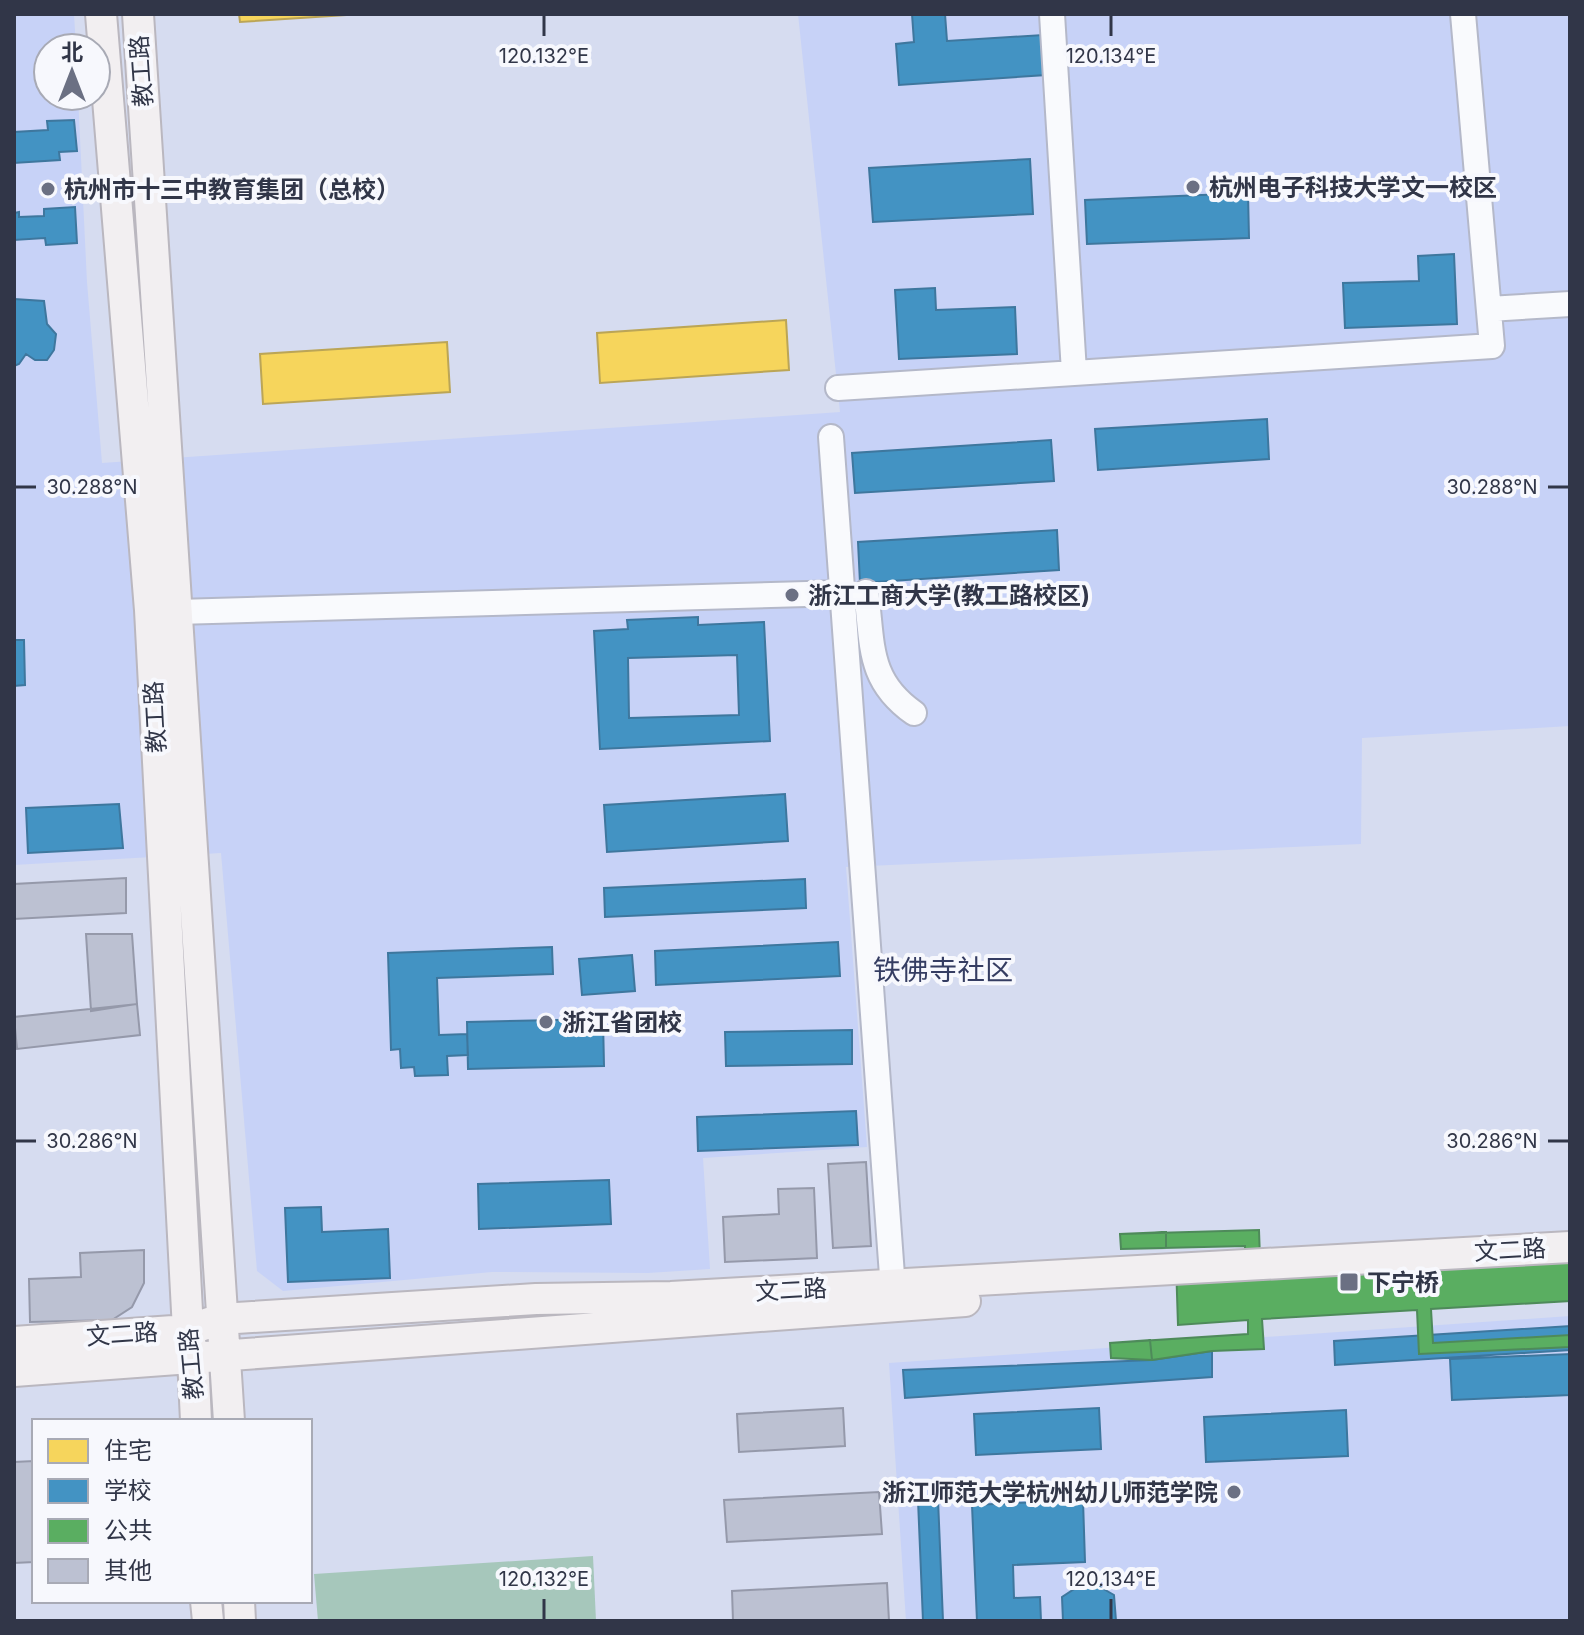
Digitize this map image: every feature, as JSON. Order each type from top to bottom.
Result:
[{"type":"main road","name":"教工路","points":[[101,14],[150,610],[196,1419]]},
{"type":"main road","name":"教工路","points":[[138,14],[229,1419]]},
{"type":"main road","name":"文二路","points":[[14,1342],[190,1344],[226,1357],[894,1295],[1570,1247]]},
{"type":"main road","name":"文二路","points":[[14,1371],[190,1344],[221,1319],[536,1299],[894,1295],[1570,1266]]},
{"type":"street","points":[[1052,14],[1074,372]]},
{"type":"street","points":[[838,388],[1492,346],[1463,14]]},
{"type":"street","points":[[1489,309],[1570,304]]},
{"type":"street","points":[[831,437],[855,593],[894,1295]]},
{"type":"street","points":[[177,612],[855,593]]},
{"type":"street","points":[[855,593],[877,672],[888,691],[914,713]]},
{"type":"shaded area","points":[[14,14],[74,14],[75,32],[32,32],[32,112],[79,112],[87,282],[102,463],[840,412],[798,14],[1570,14],[1570,726],[1362,738],[1361,844],[846,867],[867,1147],[703,1158],[710,1269],[648,1273],[492,1272],[283,1291],[257,1271],[221,853],[14,865]]},
{"type":"shaded area","name":"浙江师范大学杭州幼儿师范学院","points":[[1570,1316],[1570,1621],[906,1621],[889,1363]]},
{"type":"green space","points":[[593,1556],[596,1621],[318,1621],[314,1574]]},
{"type":"building: 住宅","points":[[239,14],[362,14],[240,22]]},
{"type":"building: 住宅","points":[[786,320],[789,370],[600,383],[597,333]]},
{"type":"building: 住宅","points":[[447,342],[450,392],[263,404],[260,354]]},
{"type":"building: 学校","points":[[912,14],[945,14],[947,41],[1043,35],[1046,75],[899,85],[896,44],[914,42]]},
{"type":"building: 学校","points":[[74,120],[77,151],[59,152],[60,160],[14,163],[14,132],[48,130],[47,121]]},
{"type":"building: 学校","points":[[1030,159],[1033,214],[873,222],[869,168]]},
{"type":"building: 学校","points":[[1248,193],[1249,238],[1087,244],[1085,200]]},
{"type":"building: 学校","points":[[75,207],[77,243],[46,245],[45,238],[14,240],[14,213],[19,212],[19,217],[44,216],[44,209]]},
{"type":"building: 学校","points":[[1454,254],[1457,324],[1345,328],[1343,283],[1419,281],[1418,256]]},
{"type":"building: 学校","points":[[935,288],[936,310],[1015,307],[1017,354],[899,359],[895,290]]},
{"type":"building: 学校","points":[[14,299],[44,301],[47,324],[56,334],[54,350],[47,360],[35,360],[26,354],[14,366]]},
{"type":"building: 学校","points":[[1267,419],[1269,459],[1098,470],[1095,429]]},
{"type":"building: 学校","points":[[1051,440],[1054,481],[855,493],[852,453]]},
{"type":"building: 学校","points":[[1057,530],[1059,570],[860,583],[858,542]]},
{"type":"building: 学校","points":[[698,617],[698,625],[764,622],[770,741],[600,749],[594,631],[628,629],[627,620]],"holes":[[[737,655],[739,715],[629,718],[628,658]]]},
{"type":"building: 学校","points":[[14,640],[24,640],[25,685],[14,686]]},
{"type":"building: 学校","points":[[785,794],[788,841],[607,852],[604,805]]},
{"type":"building: 学校","points":[[119,804],[123,848],[28,853],[26,808]]},
{"type":"building: 学校","points":[[805,879],[806,908],[605,917],[604,888]]},
{"type":"building: 学校","points":[[838,942],[840,976],[656,985],[655,951]]},
{"type":"building: 学校","points":[[552,947],[553,974],[437,978],[439,1035],[467,1034],[468,1055],[447,1056],[448,1075],[415,1076],[414,1067],[401,1068],[400,1049],[391,1050],[388,953]]},
{"type":"building: 学校","points":[[632,955],[635,991],[582,995],[579,959]]},
{"type":"building: 学校","points":[[603,1019],[604,1066],[468,1069],[467,1022]]},
{"type":"building: 学校","points":[[852,1030],[852,1064],[726,1066],[725,1032]]},
{"type":"building: 学校","points":[[856,1111],[858,1145],[698,1151],[697,1117]]},
{"type":"building: 学校","points":[[609,1180],[611,1224],[479,1229],[478,1184]]},
{"type":"building: 学校","points":[[321,1207],[322,1232],[388,1229],[390,1278],[288,1282],[285,1208]]},
{"type":"building: 学校","points":[[1570,1326],[1570,1350],[1335,1365],[1334,1341]]},
{"type":"building: 学校","points":[[1212,1351],[1212,1377],[905,1398],[903,1370],[1152,1360]]},
{"type":"building: 学校","points":[[1570,1354],[1570,1395],[1452,1400],[1450,1359]]},
{"type":"building: 学校","points":[[1099,1408],[1101,1449],[976,1455],[974,1414]]},
{"type":"building: 学校","points":[[1346,1410],[1348,1456],[1206,1462],[1204,1417]]},
{"type":"building: 学校","points":[[938,1499],[943,1621],[923,1621],[918,1500]]},
{"type":"building: 学校","points":[[1083,1500],[1085,1562],[1013,1565],[1014,1598],[1040,1597],[1041,1621],[977,1621],[972,1505]]},
{"type":"building: 学校","points":[[1088,1580],[1114,1595],[1116,1621],[1063,1621],[1062,1597]]},
{"type":"building: 公共","name":"下宁桥","points":[[1259,1230],[1260,1259],[1570,1242],[1570,1301],[1431,1309],[1433,1343],[1570,1335],[1570,1347],[1419,1354],[1417,1310],[1262,1319],[1264,1349],[1212,1351],[1152,1360],[1111,1358],[1110,1343],[1248,1334],[1248,1320],[1178,1325],[1176,1263],[1245,1260],[1245,1246],[1121,1249],[1120,1234]]},
{"type":"building: 公共","points":[[1166,1232],[1166,1248],[1121,1249],[1120,1234]]},
{"type":"building: 公共","points":[[1150,1340],[1152,1360],[1111,1358],[1110,1343]]},
{"type":"building: 其他","points":[[126,878],[126,913],[14,919],[14,884]]},
{"type":"building: 其他","points":[[86,934],[132,934],[137,1004],[91,1011]]},
{"type":"building: 其他","points":[[137,1004],[140,1035],[17,1049],[14,1017]]},
{"type":"building: 其他","points":[[866,1162],[871,1246],[833,1248],[828,1164]]},
{"type":"building: 其他","points":[[814,1188],[817,1258],[725,1262],[723,1217],[779,1214],[778,1189]]},
{"type":"building: 其他","points":[[144,1250],[144,1283],[132,1307],[112,1320],[30,1322],[29,1279],[81,1277],[80,1253]]},
{"type":"building: 其他","points":[[843,1408],[845,1446],[739,1452],[737,1414]]},
{"type":"building: 其他","points":[[32,1461],[32,1562],[14,1563],[14,1462]]},
{"type":"building: 其他","points":[[879,1492],[882,1534],[727,1542],[724,1500]]},
{"type":"building: 其他","points":[[887,1583],[889,1621],[733,1621],[732,1591]]},
{"type":"place","name":"杭州电子科技大学文一校区","points":[[1193,187]]},
{"type":"place","name":"杭州市十三中教育集团（总校）","points":[[48,189]]},
{"type":"place","name":"浙江工商大学(教工路校区)","points":[[792,595]]},
{"type":"place","name":"浙江省团校","points":[[546,1022]]},
{"type":"place","name":"下宁桥","points":[[1349,1282]]},
{"type":"place","name":"浙江师范大学杭州幼儿师范学院","points":[[1234,1492]]},
{"type":"district","name":"铁佛寺社区","points":[[943,970]]}]
